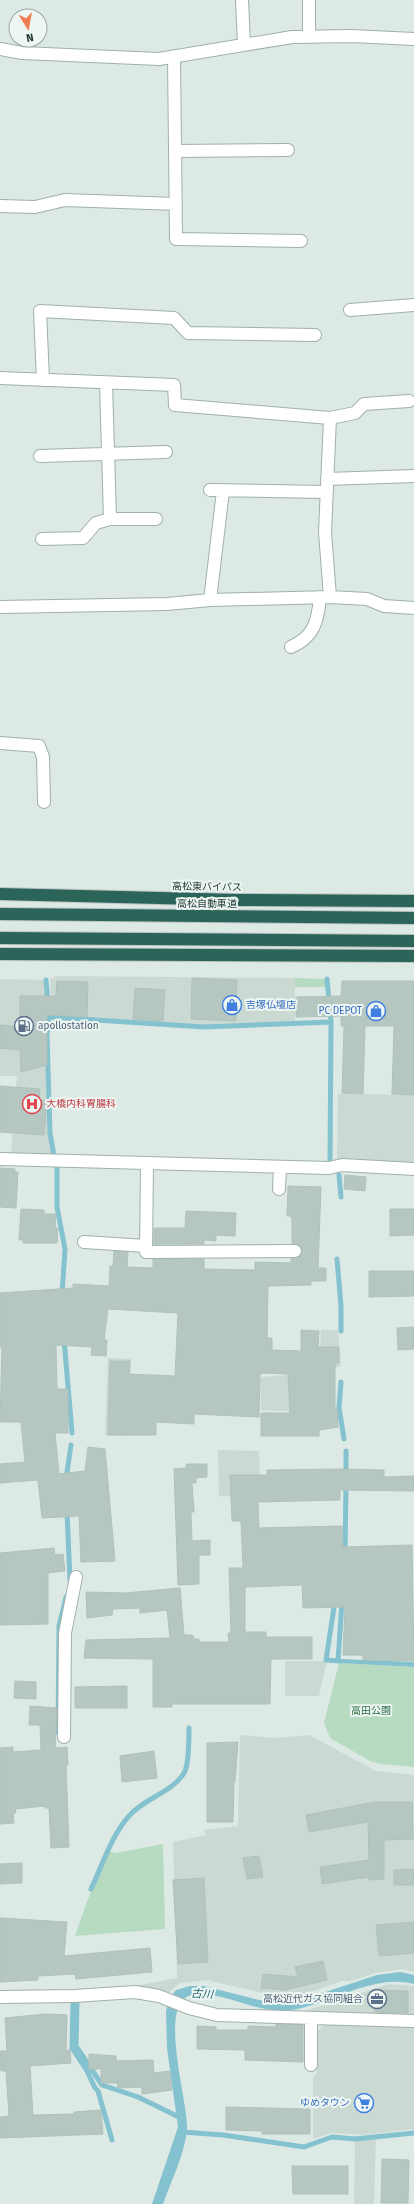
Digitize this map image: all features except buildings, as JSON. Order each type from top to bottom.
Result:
[{"type":"highway","name":"高松東バイパス","points":[[0,894],[238,900],[414,901]]},
{"type":"highway","name":"高松自動車道","points":[[0,914],[414,918]]},
{"type":"highway","points":[[0,938],[414,941]]},
{"type":"highway","points":[[0,954],[414,956]]},
{"type":"street","points":[[242,0],[244,45]]},
{"type":"street","points":[[309,0],[309,37]]},
{"type":"street","points":[[0,48],[22,53],[159,59],[292,37],[352,36],[414,39]]},
{"type":"street","points":[[174,56],[176,239],[301,241]]},
{"type":"street","points":[[175,151],[288,150]]},
{"type":"street","points":[[0,206],[35,208],[65,200],[176,204]]},
{"type":"street","points":[[350,310],[414,305]]},
{"type":"street","points":[[42,380],[40,311],[174,318],[188,333],[315,335]]},
{"type":"street","points":[[0,378],[174,386],[175,405],[330,418],[355,413],[364,404],[409,401]]},
{"type":"street","points":[[106,383],[110,519]]},
{"type":"street","points":[[291,647],[305,641],[319,617],[325,597],[325,532],[330,418]]},
{"type":"street","points":[[40,456],[166,452]]},
{"type":"street","points":[[327,479],[414,476]]},
{"type":"street","points":[[210,490],[327,492]]},
{"type":"street","points":[[210,600],[223,491]]},
{"type":"street","points":[[42,538],[83,538],[96,523],[110,519],[156,519]]},
{"type":"street","points":[[0,607],[167,604],[210,600],[325,597],[367,599],[384,606],[414,608]]},
{"type":"street","points":[[0,743],[39,746],[43,757],[44,802]]},
{"type":"street","points":[[0,1159],[329,1168],[342,1165],[414,1169]]},
{"type":"street","points":[[147,1164],[146,1252],[295,1251]]},
{"type":"street","points":[[279,1189],[280,1167]]},
{"type":"street","points":[[84,1242],[146,1246]]},
{"type":"street","points":[[64,1737],[66,1632],[76,1577]]},
{"type":"street","points":[[0,1997],[135,1992],[150,1993],[182,2005],[217,2015],[414,2021]]},
{"type":"street","points":[[311,2018],[311,2065]]},
{"type":"shaded area","points":[[57,976],[295,978],[295,1022],[204,1026],[53,1016],[50,979]]},
{"type":"shaded area","name":"apollostation","points":[[0,979],[45,980],[48,1016],[46,1036],[49,1132],[53,1156],[11,1154],[17,1076],[0,1076]]},
{"type":"shaded area","points":[[338,1094],[414,1095],[414,1163],[337,1159]]},
{"type":"shaded area","points":[[321,1330],[338,1330],[341,1366],[319,1373]]},
{"type":"shaded area","points":[[108,1358],[131,1359],[129,1436],[105,1435]]},
{"type":"shaded area","points":[[301,1374],[302,1412],[261,1410],[260,1377]]},
{"type":"shaded area","points":[[218,1450],[259,1451],[261,1497],[219,1496]]},
{"type":"shaded area","points":[[285,1661],[327,1661],[319,1696],[285,1696]]},
{"type":"shaded area","points":[[240,1735],[276,1738],[309,1735],[376,1771],[414,1775],[414,1972],[403,1969],[376,1973],[350,1981],[342,1981],[305,1994],[280,1997],[207,1980],[180,1983],[169,1992],[135,1986],[177,1978],[173,1842],[206,1835],[204,1830],[238,1826]]},
{"type":"shaded area","name":"高松近代ガス協同組合","points":[[389,1984],[414,1986],[414,2014],[302,2012]]},
{"type":"shaded area","name":"ゆめタウン","points":[[324,2024],[414,2027],[414,2129],[364,2135],[331,2133],[313,2139],[313,2077],[317,2073],[317,2032]]},
{"type":"shaded area","points":[[376,2139],[374,2204],[354,2204],[355,2140]]},
{"type":"green space","points":[[295,978],[326,979],[325,987],[295,987]]},
{"type":"green space","name":"高田公園","points":[[339,1663],[414,1667],[414,1767],[381,1764],[370,1761],[330,1738],[324,1723]]},
{"type":"green space","points":[[163,1844],[165,1929],[75,1936],[86,1904],[109,1851],[116,1853]]},
{"type":"water","points":[[340,1659],[414,1662],[414,1667],[339,1663]]},
{"type":"water","name":"古川","points":[[400,1972],[414,1975],[414,1984],[399,1982],[368,1986],[306,2007],[291,2010],[278,2011],[266,2009],[204,1994],[192,1995],[182,2001],[176,2015],[175,2033],[186,2116],[186,2138],[181,2158],[163,2204],[152,2204],[178,2127],[167,2048],[166,2011],[169,1999],[176,1990],[190,1986],[204,1986],[259,2000],[286,2003],[301,2000],[377,1975]]},
{"type":"waterway","points":[[327,979],[329,1001]]},
{"type":"waterway","points":[[46,980],[48,1003]]},
{"type":"waterway","points":[[330,1009],[330,1163]]},
{"type":"waterway","points":[[49,1015],[47,1035],[50,1133],[54,1156]]},
{"type":"waterway","points":[[49,1017],[204,1027],[331,1022]]},
{"type":"waterway","points":[[57,1167],[57,1207],[65,1249],[62,1295]]},
{"type":"waterway","points":[[339,1175],[341,1197]]},
{"type":"waterway","points":[[337,1259],[341,1306],[341,1331]]},
{"type":"waterway","points":[[64,1339],[72,1433]]},
{"type":"waterway","points":[[341,1382],[339,1408],[344,1439]]},
{"type":"waterway","points":[[66,1479],[71,1445]]},
{"type":"waterway","points":[[346,1451],[346,1476]]},
{"type":"waterway","points":[[345,1554],[346,1484]]},
{"type":"waterway","points":[[67,1511],[70,1581]]},
{"type":"waterway","points":[[58,1733],[59,1626],[66,1597]]},
{"type":"waterway","points":[[335,1601],[326,1660],[340,1661]]},
{"type":"waterway","points":[[338,1661],[342,1602]]},
{"type":"waterway","points":[[91,1889],[112,1841],[129,1816],[142,1804],[172,1786],[184,1773],[188,1758],[189,1728]]},
{"type":"waterway","points":[[77,2002],[76,2046],[102,2085],[138,2097],[181,2118]]},
{"type":"waterway","points":[[73,2003],[72,2048],[98,2091],[112,2140]]},
{"type":"waterway","points":[[182,2132],[223,2135],[304,2147],[332,2137],[355,2139],[414,2133]]},
{"type":"place","name":"吉塚仏壇店","points":[[232,1005]]},
{"type":"place","name":"PC DEPOT","points":[[376,1011]]},
{"type":"place","name":"apollostation","points":[[24,1026]]},
{"type":"place","name":"大橋内科胃腸科","points":[[32,1104]]},
{"type":"place","name":"高松近代ガス協同組合","points":[[377,1999]]},
{"type":"place","name":"ゆめタウン","points":[[364,2103]]}]
